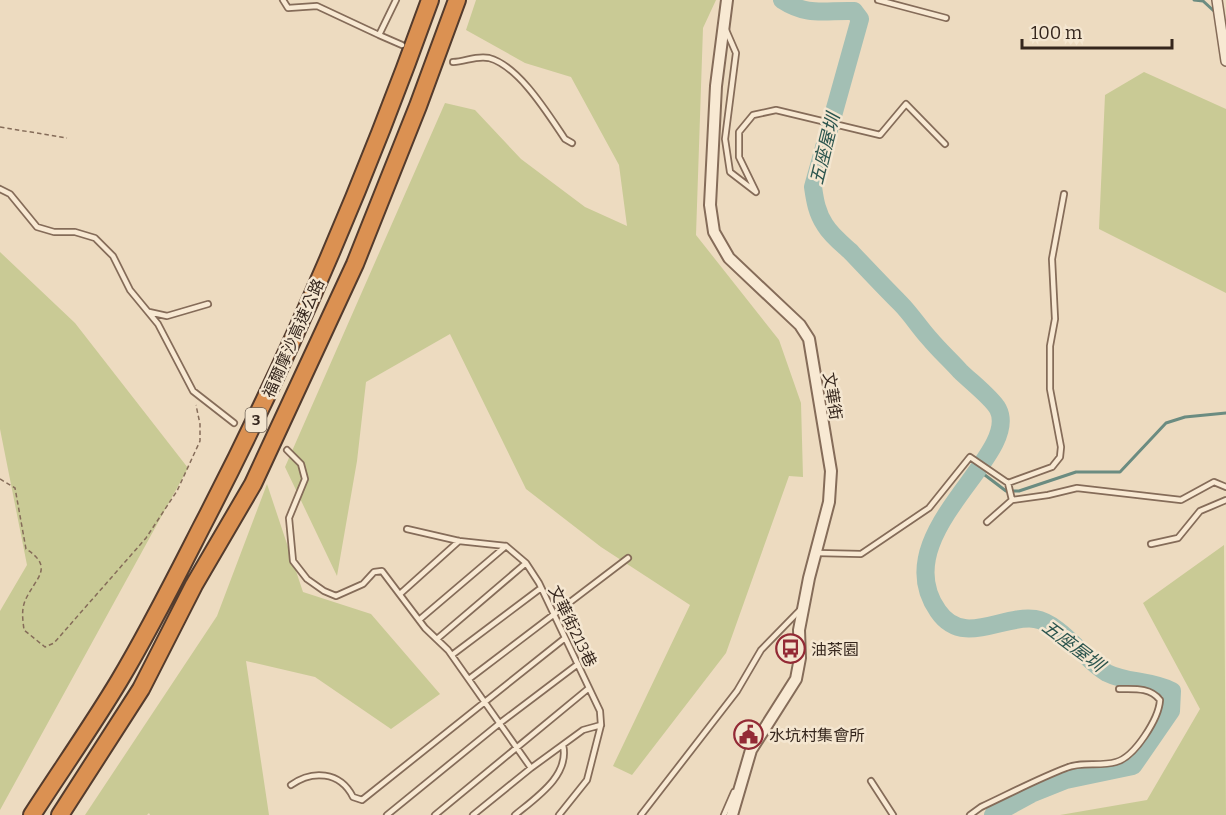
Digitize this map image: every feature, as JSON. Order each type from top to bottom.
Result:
[{"type":"highway","name":"福爾摩沙高速公路","points":[[32,815],[119,681],[229,475],[284,362],[332,254],[395,99],[430,0]]},
{"type":"highway","name":"福爾摩沙高速公路","points":[[60,815],[141,689],[194,585],[253,484],[355,264],[418,106],[457,0]]},
{"type":"street","name":"文華街","points":[[727,0],[716,86],[710,196],[712,223],[722,248],[729,258],[800,325],[809,339],[831,471],[829,502],[815,552],[799,630],[800,658],[796,679],[751,750],[732,815]]},
{"type":"street","points":[[1218,4],[1226,61]]},
{"type":"lane","points":[[283,0],[288,8],[294,10],[317,6],[402,45]]},
{"type":"lane","points":[[379,35],[396,0]]},
{"type":"lane","points":[[878,0],[946,18]]},
{"type":"lane","points":[[724,25],[736,53],[725,139],[730,172],[756,192],[739,157],[739,132],[753,115],[776,110],[880,135],[906,104],[945,144]]},
{"type":"lane","points":[[453,62],[464,62],[477,57],[490,58],[503,65],[525,85],[565,139],[572,143]]},
{"type":"lane","points":[[0,189],[15,200],[37,227],[54,232],[75,232],[95,238],[113,256],[130,290],[158,324],[193,391],[234,423]]},
{"type":"lane","points":[[1008,483],[1052,467],[1060,457],[1061,447],[1050,389],[1050,346],[1055,319],[1052,259],[1064,194]]},
{"type":"lane","points":[[149,312],[167,316],[208,304]]},
{"type":"lane","points":[[287,450],[301,464],[305,479],[289,518],[293,561],[307,579],[336,596],[363,584],[374,572],[382,571],[419,620],[452,655],[531,768]]},
{"type":"lane","points":[[815,552],[861,554],[929,508],[970,457],[1008,483],[1012,498]]},
{"type":"lane","points":[[987,522],[1012,498],[1048,495],[1077,488],[1181,500],[1214,482],[1226,487]]},
{"type":"lane","points":[[1151,544],[1178,538],[1200,512],[1226,500]]},
{"type":"lane","points":[[407,529],[459,542],[506,546]]},
{"type":"lane","points":[[400,594],[459,542]]},
{"type":"lane","points":[[419,620],[506,546]]},
{"type":"lane","name":"文華街213巷","points":[[506,546],[526,564],[541,588],[600,711],[601,725],[587,780],[560,815]]},
{"type":"lane","points":[[469,678],[628,558]]},
{"type":"lane","points":[[437,639],[526,564]]},
{"type":"lane","points":[[452,655],[541,588]]},
{"type":"lane","points":[[641,815],[737,691],[760,650],[804,606]]},
{"type":"lane","points":[[291,785],[305,775],[319,774],[342,783],[353,796],[362,800],[566,638]]},
{"type":"lane","points":[[387,815],[500,723],[578,664]]},
{"type":"lane","points":[[435,815],[590,688]]},
{"type":"lane","points":[[970,815],[981,807],[1069,766],[1116,762],[1129,756],[1152,725],[1160,710],[1160,700],[1155,693],[1142,689],[1119,689]]},
{"type":"lane","points":[[473,815],[583,730],[601,725]]},
{"type":"lane","points":[[515,815],[540,794],[564,766],[563,745]]},
{"type":"lane","points":[[724,815],[745,768]]},
{"type":"lane","points":[[871,782],[893,815]]},
{"type":"path","points":[[0,127],[67,138]]},
{"type":"path","points":[[0,479],[15,488],[26,549],[36,555],[42,568],[42,574],[25,601],[22,614],[24,630],[45,647],[54,643],[146,538],[177,491],[200,441],[200,424],[193,391]]},
{"type":"green space","points":[[476,0],[716,0],[703,28],[696,235],[779,340],[801,403],[803,477],[789,476],[726,653],[632,775],[613,766],[690,605],[601,547],[526,489],[450,334],[366,382],[357,461],[337,576],[285,467],[445,103],[475,110],[521,159],[585,207],[627,226],[619,165],[571,77],[525,63],[466,30]]},
{"type":"green space","points":[[1144,72],[1226,109],[1226,293],[1099,229],[1105,95]]},
{"type":"green space","points":[[0,252],[75,323],[188,468],[0,810],[0,611],[27,565],[0,429]]},
{"type":"green space","points":[[267,484],[303,592],[371,614],[440,694],[391,729],[315,677],[246,661],[269,815],[150,815],[149,813],[147,815],[85,815],[217,616]]},
{"type":"green space","points":[[1224,545],[1226,815],[1060,815],[1147,800],[1200,709],[1143,603]]},
{"type":"building","name":"水坑村集會所","points":[[745,726],[754,732],[747,742],[738,736]]},
{"type":"waterway","name":"五座屋圳","points":[[782,0],[809,11],[854,11],[860,19],[813,187],[822,220],[833,236],[904,307],[925,334],[998,409],[1000,428],[991,450],[940,526],[928,554],[926,582],[938,611],[948,622],[959,627],[984,627],[1023,619],[1045,622],[1054,627],[1107,673],[1172,691],[1171,711],[1133,766],[1066,780],[1031,794],[993,815]]},
{"type":"waterway","points":[[1194,0],[1203,1],[1215,12]]},
{"type":"waterway","name":"五座屋圳","points":[[977,469],[1006,491],[1019,491],[1076,472],[1120,472],[1166,423],[1185,417],[1226,413]]},
{"type":"place","name":"油茶園","points":[[790,649]]},
{"type":"place","name":"水坑村集會所","points":[[748,735]]}]
